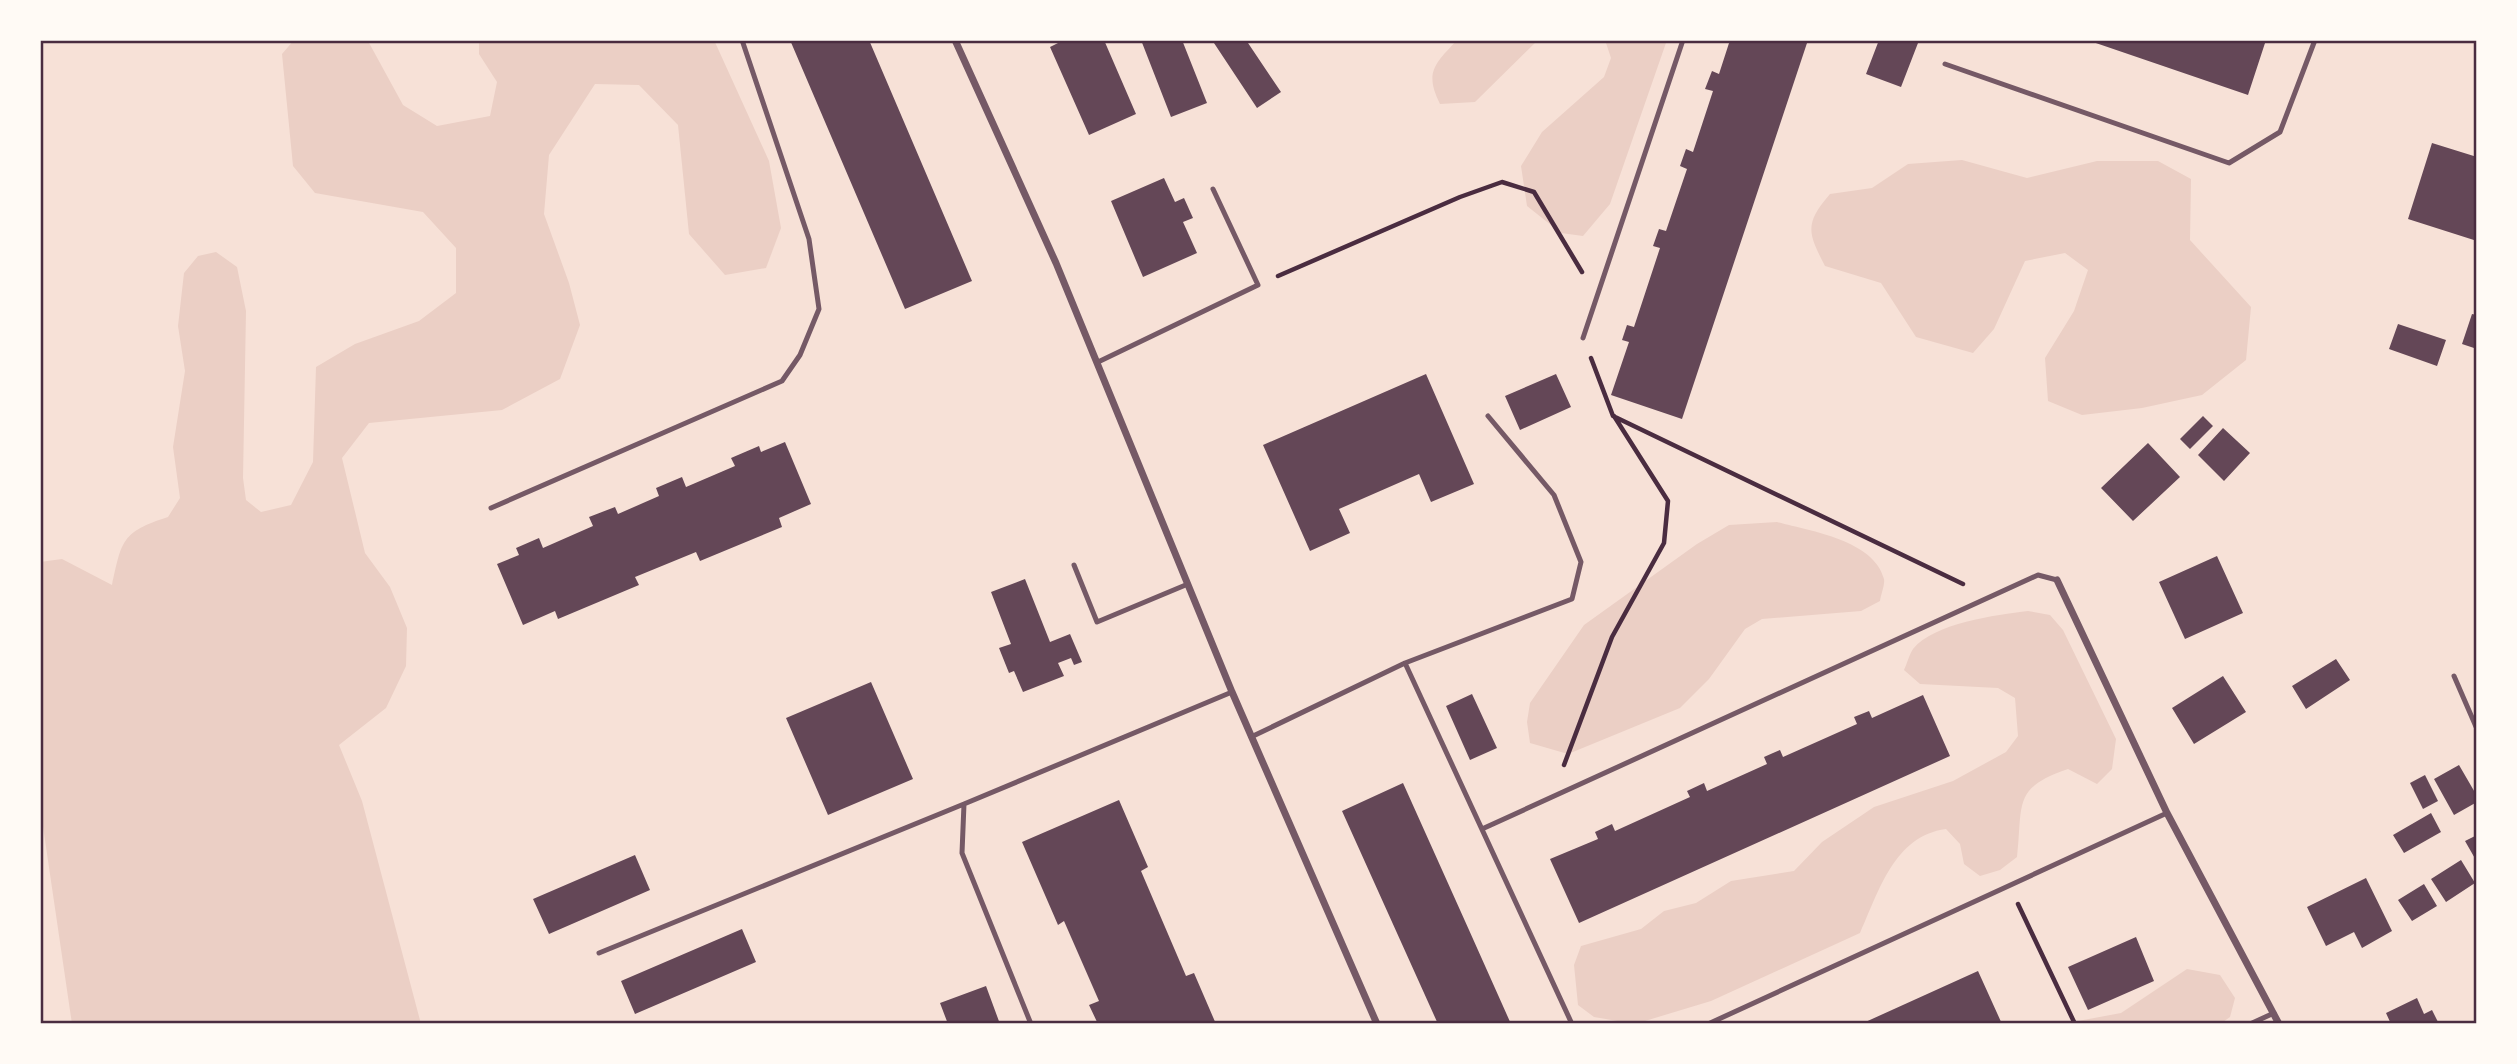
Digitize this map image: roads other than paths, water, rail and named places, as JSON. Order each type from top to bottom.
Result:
[{"type":"street","points":[[955,40],[1098,362],[1232,692],[1377,1024]]},
{"type":"street","points":[[2057,580],[2167,813],[2279,1024]]},
{"type":"lane","points":[[491,508],[782,381],[800,355],[819,309],[809,239],[743,40]]},
{"type":"lane","points":[[1583,338],[1683,40]]},
{"type":"lane","points":[[1945,64],[2228,163],[2280,132],[2315,40]]},
{"type":"lane","points":[[1098,362],[1258,285],[1213,189]]},
{"type":"lane","points":[[1251,737],[1405,663],[1572,599],[1581,562],[1554,495],[1488,416]]},
{"type":"lane","points":[[1074,565],[1097,622],[1188,584]]},
{"type":"lane","points":[[1482,829],[2038,575],[2057,580]]},
{"type":"lane","points":[[1405,663],[1572,1024]]},
{"type":"lane","points":[[2454,676],[2477,729]]},
{"type":"lane","points":[[599,953],[1232,692]]},
{"type":"lane","points":[[964,804],[962,853],[1031,1024]]},
{"type":"lane","points":[[1708,1024],[2167,813]]},
{"type":"lane","points":[[2250,1024],[2274,1013]]}]
